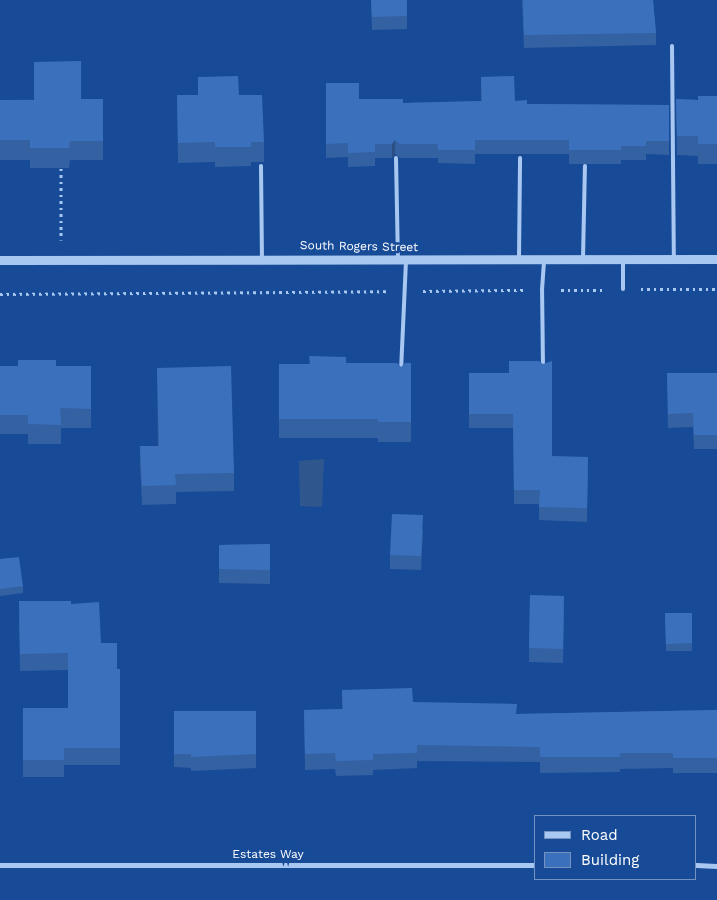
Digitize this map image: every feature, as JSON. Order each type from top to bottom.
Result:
[{"type":"street","name":"South Rogers Street","points":[[0,260],[262,258],[583,261],[717,259]]},
{"type":"street","name":"Estates Way","points":[[0,865],[534,865]]},
{"type":"street","points":[[697,866],[717,866]]},
{"type":"lane","points":[[672,46],[674,260]]},
{"type":"lane","points":[[396,158],[404,291],[401,374]]},
{"type":"lane","points":[[519,259],[520,158]]},
{"type":"lane","points":[[261,166],[262,258]]},
{"type":"lane","points":[[583,261],[585,166]]},
{"type":"lane","points":[[623,260],[623,289]]},
{"type":"lane","points":[[543,374],[542,290],[544,261]]},
{"type":"path","points":[[61,168],[61,260]]},
{"type":"path","points":[[0,294],[717,289]]},
{"type":"water","points":[[324,459],[322,507],[300,506],[299,461]]},
{"type":"building","points":[[371,0],[407,0],[407,16],[372,17]]},
{"type":"building","points":[[523,0],[653,0],[656,33],[524,35]]},
{"type":"building","points":[[81,61],[81,99],[103,99],[103,141],[70,141],[69,148],[30,148],[30,140],[0,140],[0,100],[34,100],[34,62]]},
{"type":"building","points":[[238,76],[239,95],[262,95],[264,142],[251,142],[251,147],[215,147],[215,142],[178,143],[177,95],[198,95],[198,77]]},
{"type":"building","points":[[514,76],[515,101],[527,100],[527,104],[669,105],[669,141],[646,141],[646,146],[621,146],[621,150],[569,150],[569,140],[475,140],[475,150],[438,150],[438,144],[400,144],[395,140],[392,144],[375,144],[375,152],[348,153],[348,143],[326,144],[326,83],[359,83],[359,99],[403,99],[403,103],[482,101],[481,77]]},
{"type":"building","points":[[698,96],[717,96],[717,144],[698,144],[698,136],[677,136],[676,99],[698,100]]},
{"type":"building","points":[[309,356],[346,357],[346,363],[397,363],[401,367],[405,363],[411,363],[411,422],[378,422],[378,419],[279,419],[279,364],[310,364]]},
{"type":"building","points":[[18,360],[56,360],[56,366],[91,366],[91,409],[60,408],[61,425],[28,424],[28,415],[0,415],[0,366],[18,366]]},
{"type":"building","points":[[509,361],[539,361],[543,364],[552,361],[552,456],[588,457],[587,508],[539,507],[540,490],[514,490],[513,414],[469,414],[469,373],[509,373]]},
{"type":"building","points":[[231,366],[234,473],[175,474],[176,485],[142,486],[140,446],[159,446],[157,368]]},
{"type":"building","points":[[667,373],[717,373],[717,435],[694,435],[693,413],[668,414]]},
{"type":"building","points":[[392,514],[423,515],[421,556],[390,555]]},
{"type":"building","points":[[270,544],[270,570],[219,569],[219,545]]},
{"type":"building","points":[[19,557],[23,586],[0,589],[0,559]]},
{"type":"building","points":[[530,595],[564,596],[563,649],[529,648]]},
{"type":"building","points":[[19,601],[71,601],[71,604],[99,602],[101,643],[117,643],[117,669],[120,669],[120,748],[64,748],[64,760],[23,760],[23,708],[68,708],[68,653],[20,654]]},
{"type":"building","points":[[665,613],[692,613],[692,643],[666,644]]},
{"type":"building","points":[[412,688],[413,702],[517,704],[516,714],[717,710],[717,758],[673,758],[673,753],[620,753],[620,757],[540,757],[540,747],[417,745],[417,753],[373,754],[373,760],[336,761],[335,753],[305,754],[304,710],[343,709],[342,690]]},
{"type":"building","points":[[174,711],[256,711],[256,754],[191,757],[191,754],[174,754]]}]
